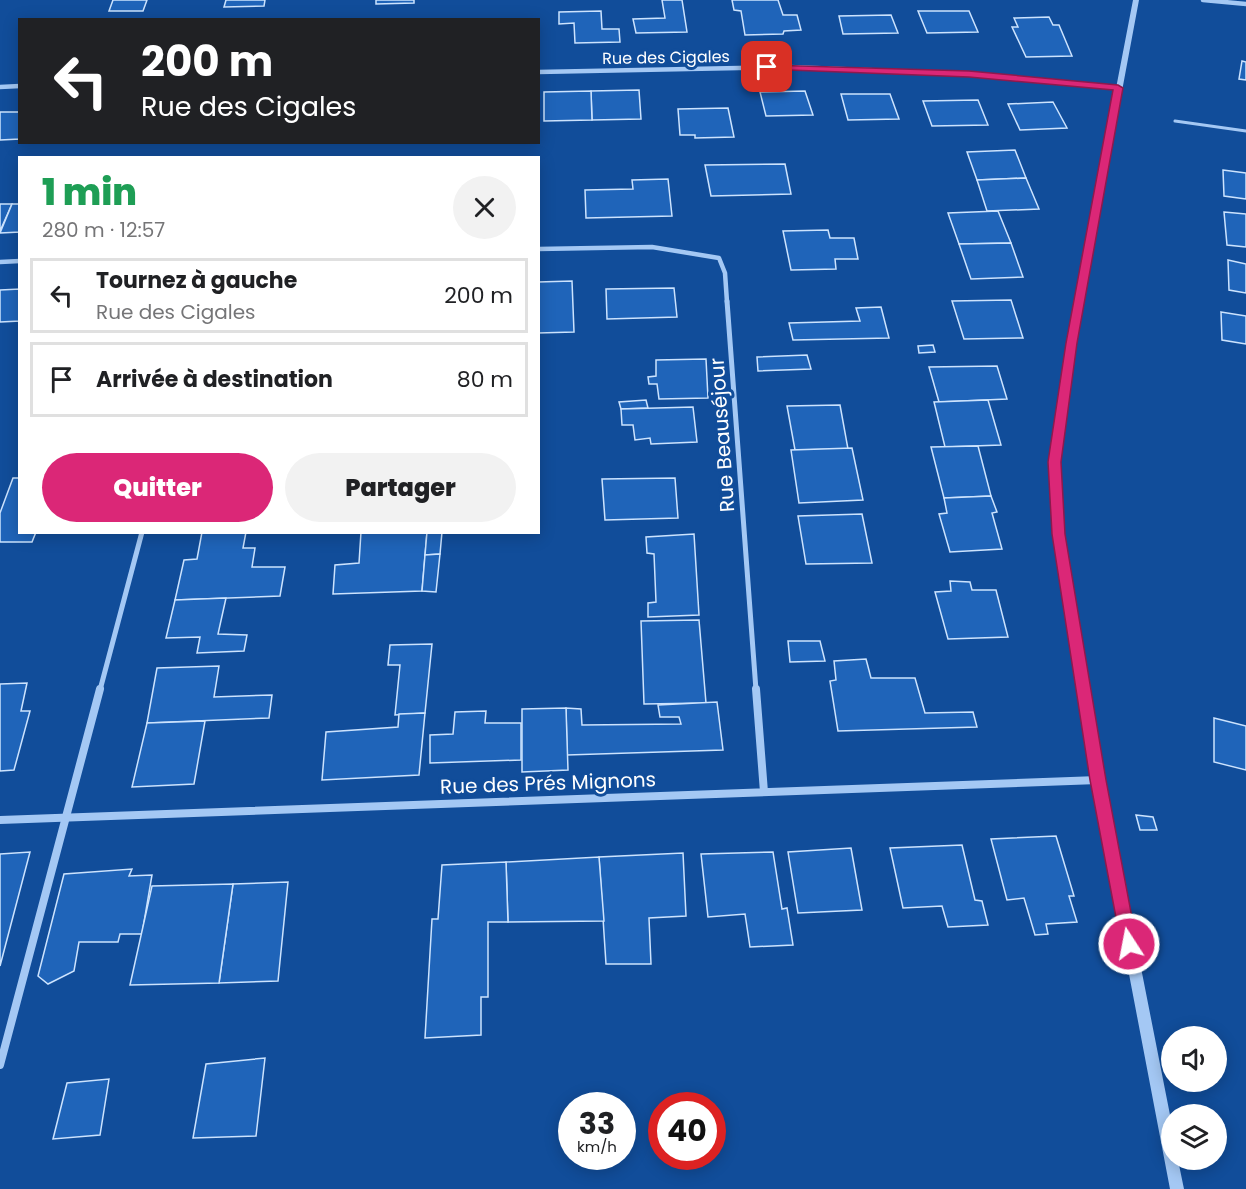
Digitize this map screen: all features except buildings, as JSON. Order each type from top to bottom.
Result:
[{"type":"street","points":[[1136,0],[1071,343],[1054,462],[1058,534],[1098,780],[1177,1189]]},
{"type":"street","points":[[1203,0],[1246,4]]},
{"type":"street","name":"Rue des Cigales","points":[[540,72],[789,67],[969,74],[1118,88]]},
{"type":"street","points":[[0,87],[18,86]]},
{"type":"street","name":"Rue Beauséjour","points":[[540,249],[662,247],[696,251],[719,258],[724,273],[764,792]]},
{"type":"street","points":[[0,262],[18,261]]},
{"type":"street","points":[[0,1065],[141,534]]},
{"type":"street","name":"Rue des Prés Mignons","points":[[0,820],[1098,780]]},
{"type":"lane","points":[[1175,121],[1246,131]]},
{"type":"route","points":[[767,67],[969,74],[1118,88],[1071,343],[1054,462],[1058,534],[1098,780],[1129,944]]}]
